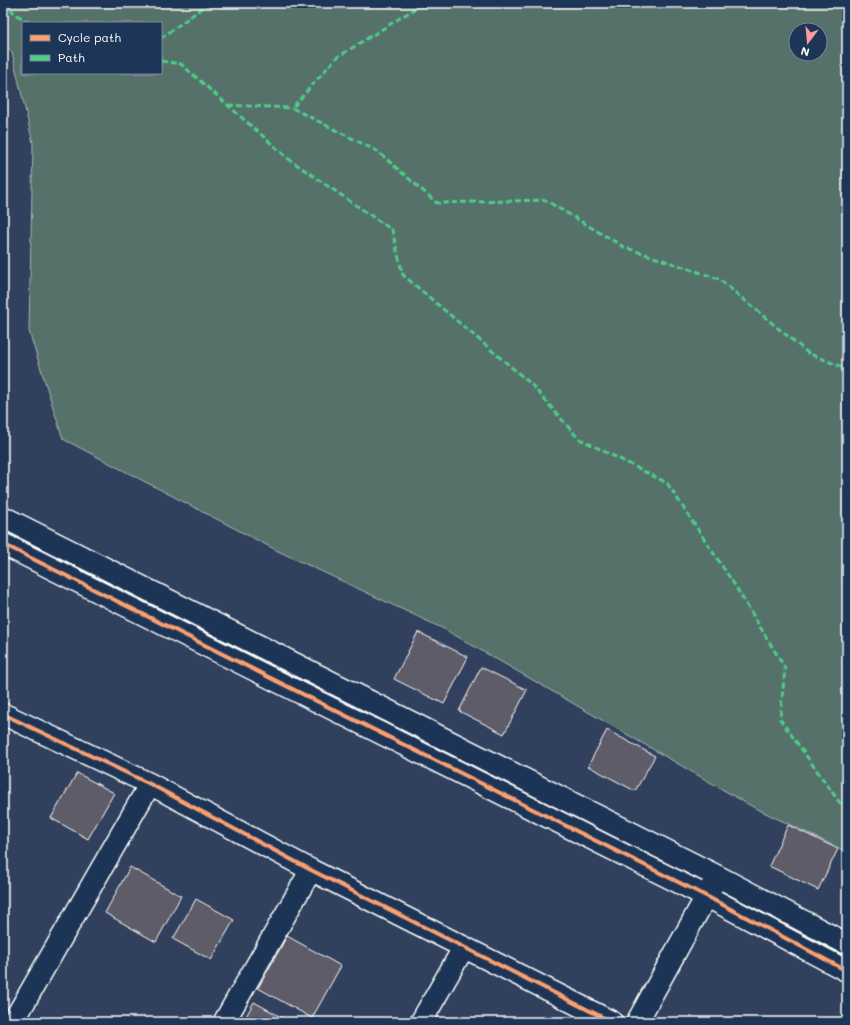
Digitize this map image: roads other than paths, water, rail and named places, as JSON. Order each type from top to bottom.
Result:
[{"type":"street","points":[[3,517],[717,876],[847,944]]},
{"type":"street","points":[[3,544],[708,898],[847,971]]},
{"type":"street","points":[[3,714],[150,784],[311,870],[612,1022]]},
{"type":"street","points":[[13,1022],[150,784]]},
{"type":"street","points":[[224,1022],[311,870]]},
{"type":"street","points":[[637,1022],[708,898],[717,876]]},
{"type":"street","points":[[421,1022],[464,947]]}]
